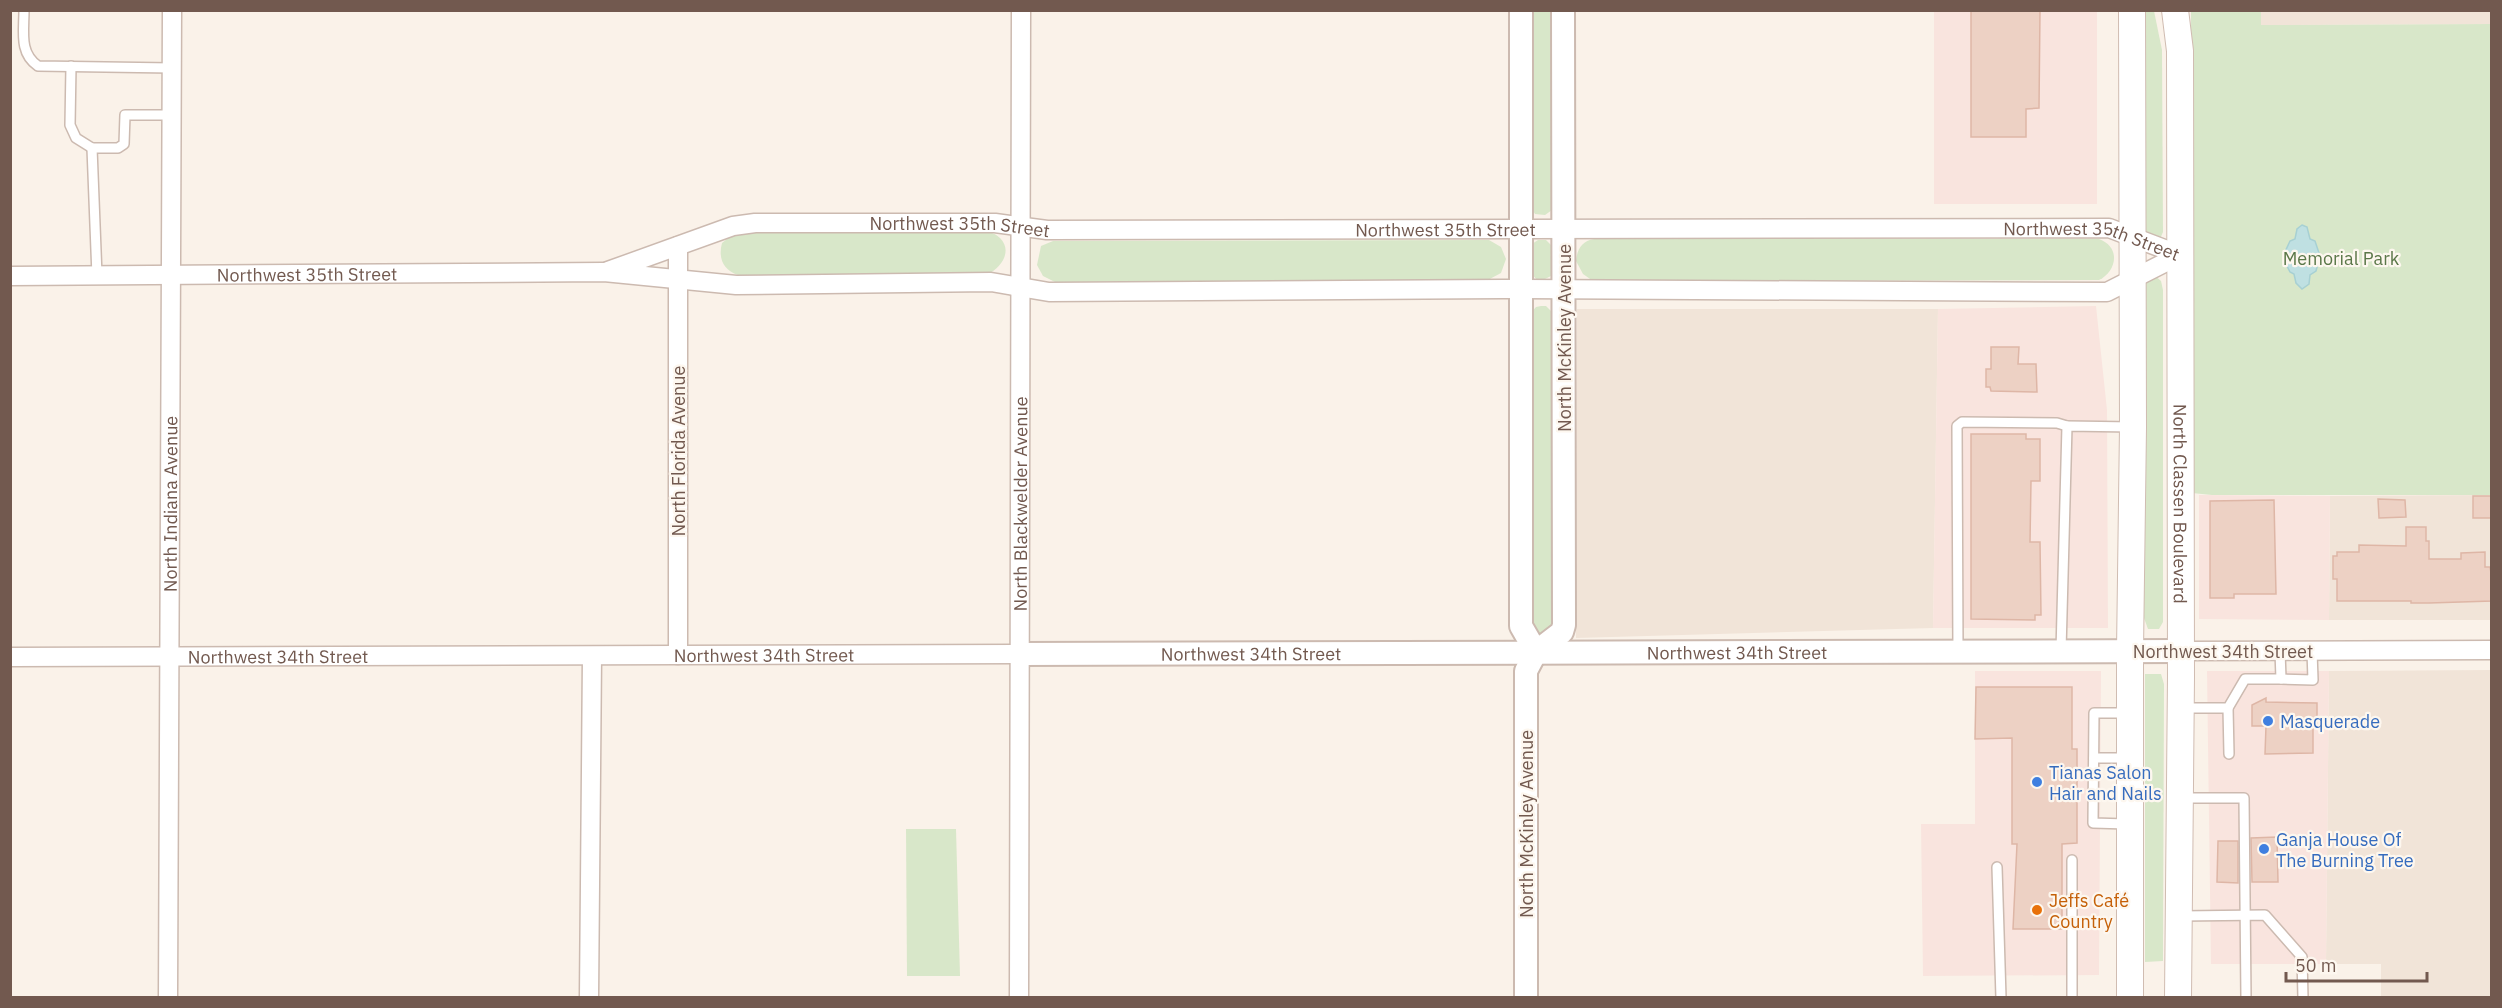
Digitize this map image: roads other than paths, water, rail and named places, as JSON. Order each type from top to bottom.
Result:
[{"type":"main road","points":[[2130,998],[2130,651],[2133,427],[2132,10]]},
{"type":"main road","name":"North Classen Boulevard","points":[[2175,10],[2180,51],[2181,651],[2178,998]]},
{"type":"street","name":"North Indiana Avenue","points":[[168,998],[172,10]]},
{"type":"street","name":"North Blackwelder Avenue","points":[[1019,998],[1021,10]]},
{"type":"street","points":[[1521,10],[1521,626],[1536,652]]},
{"type":"street","name":"North McKinley Avenue","points":[[1526,998],[1526,671],[1536,652],[1562,632],[1564,625],[1563,10]]},
{"type":"street","name":"Northwest 35th Street","points":[[604,272],[733,226],[755,223],[995,223],[1047,230],[2109,228],[2180,255]]},
{"type":"street","name":"North Florida Avenue","points":[[678,246],[678,655]]},
{"type":"street","name":"Northwest 35th Street","points":[[10,276],[604,272],[736,285],[991,282],[1049,292],[1522,289],[2108,292],[2180,255]]},
{"type":"street","name":"Northwest 34th Street","points":[[10,657],[2492,650]]},
{"type":"street","points":[[590,998],[592,656]]},
{"type":"lane","points":[[24,10],[23,47],[28,60],[38,66],[172,68]]},
{"type":"lane","points":[[71,66],[70,125],[76,138],[92,148],[118,148],[124,144],[125,115],[171,115]]},
{"type":"lane","points":[[92,148],[97,276]]},
{"type":"lane","points":[[1958,651],[1957,426],[1962,422],[2133,427]]},
{"type":"lane","points":[[2061,651],[2067,426]]},
{"type":"lane","points":[[2280,651],[2280,679]]},
{"type":"lane","points":[[2229,754],[2228,708],[2245,679],[2313,680],[2312,651]]},
{"type":"lane","points":[[2180,708],[2228,708]]},
{"type":"lane","points":[[2130,713],[2094,713],[2093,823],[2130,824]]},
{"type":"lane","points":[[2094,758],[2130,758]]},
{"type":"lane","points":[[2180,798],[2244,798],[2246,998]]},
{"type":"lane","points":[[2072,860],[2072,998]]},
{"type":"lane","points":[[1997,867],[2001,998]]},
{"type":"lane","points":[[2178,916],[2265,915],[2302,957],[2303,998]]},
{"type":"water","points":[[2302,225],[2307,227],[2310,239],[2315,241],[2320,256],[2316,271],[2310,275],[2309,284],[2302,289],[2296,283],[2294,274],[2290,272],[2285,262],[2285,252],[2290,241],[2295,239],[2297,229]]},
{"type":"place","name":"Masquerade","points":[[2268,721]]},
{"type":"place","name":"Tianas Salon Hair and Nails","points":[[2037,782]]},
{"type":"place","name":"Ganja House Of The Burning Tree","points":[[2264,849]]},
{"type":"place","name":"Jeffs Café Country","points":[[2037,910]]},
{"type":"park label","name":"Memorial Park","points":[[2341,258]]}]
